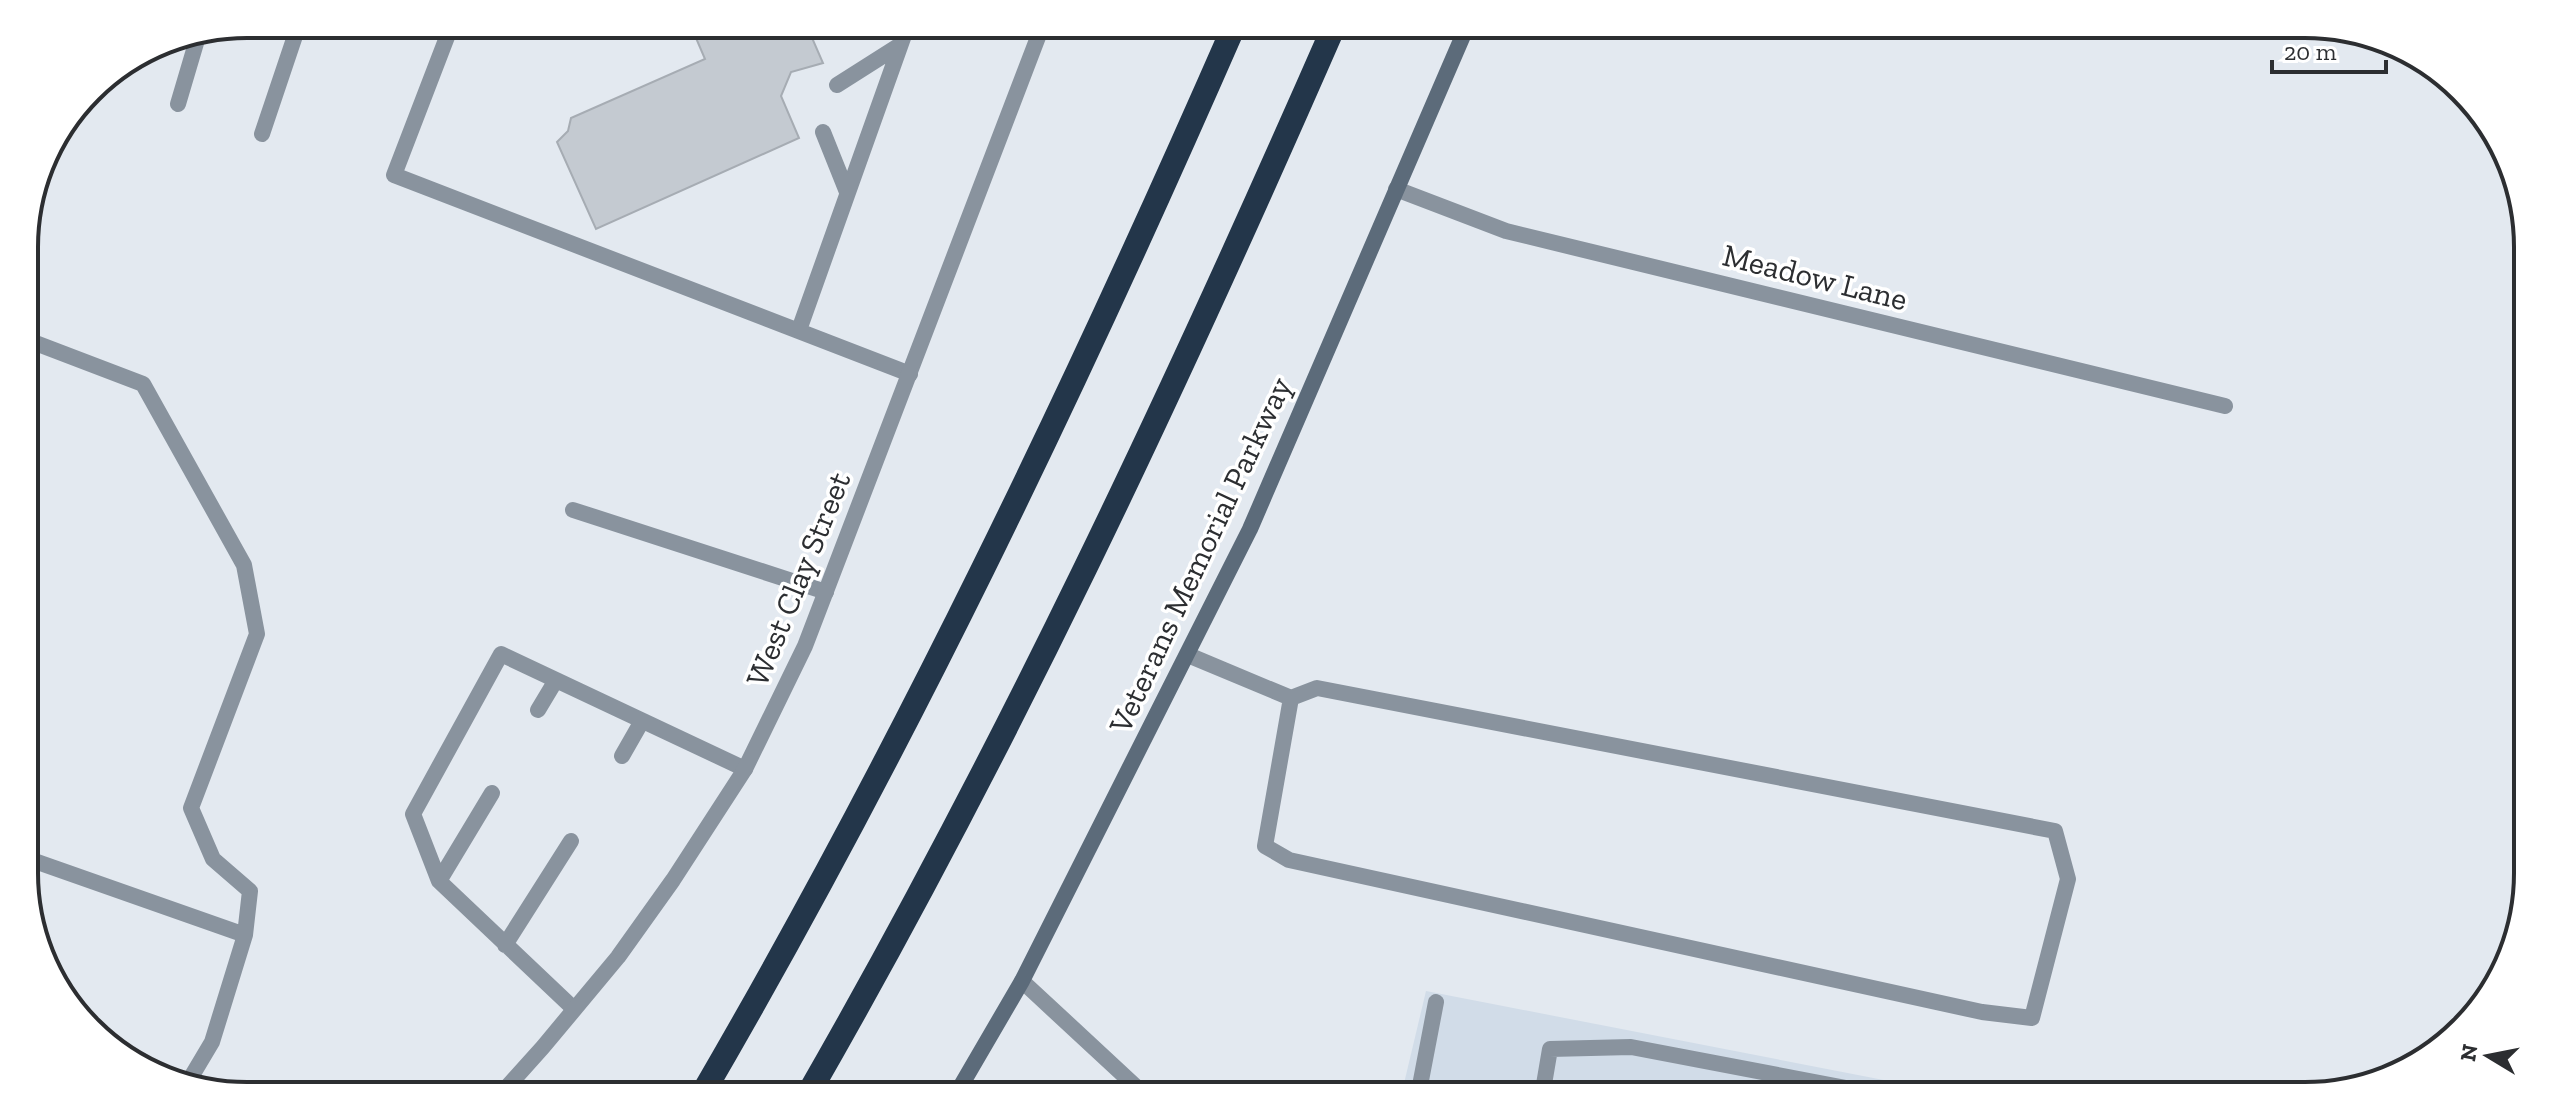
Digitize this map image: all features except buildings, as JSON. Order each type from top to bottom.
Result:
[{"type":"highway","points":[[709,1082],[771,977],[966,605],[1057,418],[1229,38]]},
{"type":"highway","points":[[815,1082],[955,828],[1052,638],[1143,452],[1329,38]]},
{"type":"main road","name":"Veterans Memorial Parkway","points":[[963,1082],[1022,981],[1250,529],[1462,38]]},
{"type":"street","points":[[262,134],[294,38]]},
{"type":"street","points":[[447,38],[394,175],[910,374]]},
{"type":"street","points":[[799,330],[903,38]]},
{"type":"street","name":"West Clay Street","points":[[511,1082],[618,957],[673,880],[745,769],[805,646],[1038,38]]},
{"type":"street","points":[[178,104],[196,45]]},
{"type":"street","points":[[837,85],[900,45]]},
{"type":"street","points":[[823,132],[847,192]]},
{"type":"street","name":"Meadow Lane","points":[[1396,189],[1506,231],[2225,406]]},
{"type":"street","points":[[38,344],[143,384],[244,565],[257,634],[191,808],[213,859],[250,891],[245,935],[212,1042],[193,1074]]},
{"type":"street","points":[[573,510],[826,592]]},
{"type":"street","points":[[574,1009],[439,881],[413,814],[501,654],[745,769]]},
{"type":"street","points":[[1188,655],[1291,698],[1317,688],[2055,831],[2068,879],[2032,1018],[1982,1012],[1289,860],[1265,846],[1291,698]]},
{"type":"street","points":[[538,710],[556,680]]},
{"type":"street","points":[[622,756],[642,721]]},
{"type":"street","points":[[439,881],[492,793]]},
{"type":"street","points":[[505,945],[571,841]]},
{"type":"street","points":[[38,862],[245,935]]},
{"type":"street","points":[[1022,981],[1131,1082]]},
{"type":"street","points":[[1421,1082],[1436,1002]]},
{"type":"street","points":[[1544,1082],[1550,1049],[1631,1047],[1815,1082]]},
{"type":"shaded area","points":[[1426,991],[1894,1082],[1404,1082]]}]
